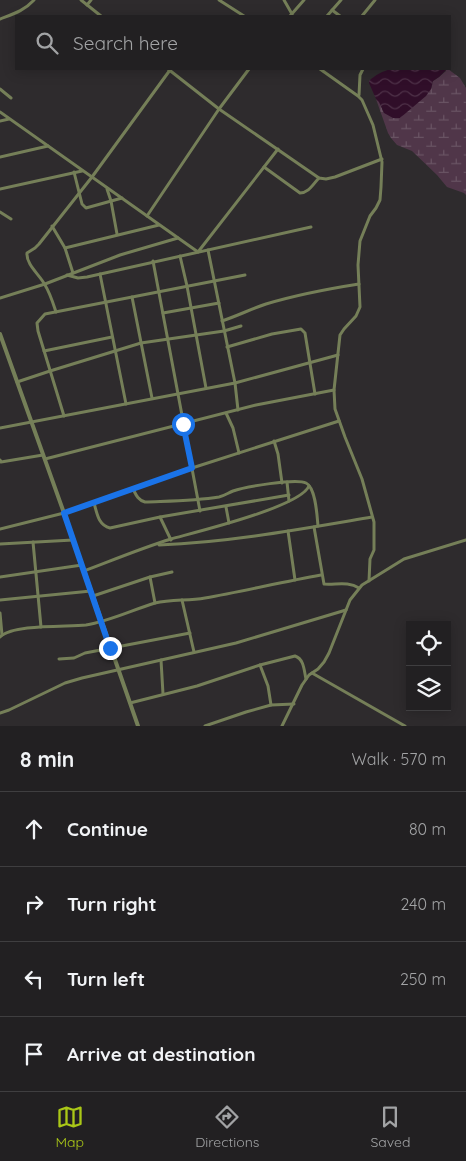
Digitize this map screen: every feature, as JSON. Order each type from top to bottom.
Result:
[{"type":"street","points":[[0,19],[18,13],[34,0]]},
{"type":"street","points":[[81,0],[100,15]]},
{"type":"street","points":[[87,5],[91,0]]},
{"type":"street","points":[[219,0],[242,15]]},
{"type":"street","points":[[284,0],[291,15],[304,0]]},
{"type":"street","points":[[328,15],[341,0]]},
{"type":"street","points":[[363,15],[375,0]]},
{"type":"street","points":[[332,10],[339,15]]},
{"type":"street","points":[[57,312],[45,284],[28,261],[27,253],[35,248],[92,177],[168,70]]},
{"type":"street","points":[[170,70],[219,109],[318,178],[335,177],[382,159]]},
{"type":"street","points":[[147,216],[219,109],[248,70]]},
{"type":"street","points":[[322,70],[362,100],[373,125],[382,159],[380,200],[370,216],[360,240],[358,265],[360,308],[356,316],[340,335],[334,390],[335,409],[362,479],[374,522],[374,550],[370,559],[369,581]]},
{"type":"street","points":[[358,96],[360,75],[362,70]]},
{"type":"street","points":[[0,89],[11,98]]},
{"type":"street","points":[[0,112],[198,252]]},
{"type":"street","points":[[0,121],[10,119]]},
{"type":"street","points":[[0,157],[49,146]]},
{"type":"street","points":[[198,252],[278,149]]},
{"type":"street","points":[[264,167],[300,193],[308,191],[318,178]]},
{"type":"street","points":[[0,189],[83,170]]},
{"type":"street","points":[[74,172],[82,204],[86,208],[122,198]]},
{"type":"street","points":[[107,187],[117,234]]},
{"type":"street","points":[[0,212],[11,220]]},
{"type":"street","points":[[65,248],[160,225]]},
{"type":"street","points":[[52,226],[65,248],[73,272]]},
{"type":"street","points":[[67,275],[78,278],[100,274],[311,227]]},
{"type":"street","points":[[0,298],[45,284],[120,255],[178,238]]},
{"type":"street","points":[[208,250],[238,410]]},
{"type":"street","points":[[180,256],[188,286],[206,388]]},
{"type":"street","points":[[154,262],[200,511]]},
{"type":"street","points":[[100,274],[126,404]]},
{"type":"street","points":[[64,416],[38,331],[37,324],[45,314],[245,275]]},
{"type":"street","points":[[222,321],[266,304],[318,291],[359,284]]},
{"type":"street","points":[[132,297],[152,398]]},
{"type":"street","points":[[163,313],[219,303]]},
{"type":"street","points":[[17,382],[50,370],[141,343],[196,336],[241,326]]},
{"type":"street","points":[[227,346],[272,334],[301,329],[304,333],[315,394]]},
{"type":"street","points":[[0,334],[138,726]]},
{"type":"street","points":[[44,351],[112,336]]},
{"type":"street","points":[[0,428],[234,382],[338,355]]},
{"type":"street","points":[[0,460],[1,462],[44,457],[238,410],[334,390]]},
{"type":"street","points":[[226,413],[234,428],[239,452]]},
{"type":"street","points":[[0,529],[64,513],[239,452],[339,421]]},
{"type":"street","points":[[274,441],[282,483]]},
{"type":"street","points":[[287,482],[289,501]]},
{"type":"street","points":[[133,489],[138,498],[145,502],[218,497],[233,491],[264,485],[304,482],[308,484],[313,492],[315,502],[321,575],[324,584],[347,583],[356,585],[359,588]]},
{"type":"street","points":[[84,571],[170,540],[229,523],[289,501],[308,489],[309,486]]},
{"type":"street","points":[[94,503],[101,523],[110,528],[160,517],[289,495]]},
{"type":"street","points":[[226,506],[229,523]]},
{"type":"street","points":[[160,517],[170,540]]},
{"type":"street","points":[[154,546],[197,544],[372,517]]},
{"type":"street","points":[[288,531],[295,580]]},
{"type":"street","points":[[0,544],[73,540]]},
{"type":"street","points":[[282,726],[306,679],[324,662],[350,600],[359,588],[404,559],[466,540]]},
{"type":"street","points":[[33,542],[41,627]]},
{"type":"street","points":[[0,577],[82,565]]},
{"type":"street","points":[[93,596],[150,577],[172,572]]},
{"type":"street","points":[[0,613],[1,636],[13,630],[102,622],[155,603],[202,598],[321,575]]},
{"type":"street","points":[[150,577],[155,603]]},
{"type":"street","points":[[0,600],[91,591]]},
{"type":"street","points":[[182,600],[194,652]]},
{"type":"street","points":[[0,713],[65,683],[236,643],[346,610]]},
{"type":"street","points":[[59,659],[74,658],[85,653],[190,633]]},
{"type":"street","points":[[130,703],[197,686],[260,665],[295,656],[300,658],[302,662],[306,679]]},
{"type":"street","points":[[161,660],[163,694]]},
{"type":"street","points":[[260,665],[268,686],[271,706]]},
{"type":"street","points":[[312,673],[405,726]]},
{"type":"street","points":[[205,726],[246,712],[271,706],[294,704]]},
{"type":"green space","points":[[449,70],[460,78],[466,88],[466,195],[447,187],[412,151],[397,145],[388,133],[376,99],[379,101],[384,113],[431,89],[433,81]]},
{"type":"water","points":[[388,70],[446,70],[433,81],[431,89],[426,96],[400,118],[393,118],[384,113],[369,83],[376,75]]},
{"type":"route","points":[[110,648],[64,513],[192,468],[183,424]]}]
